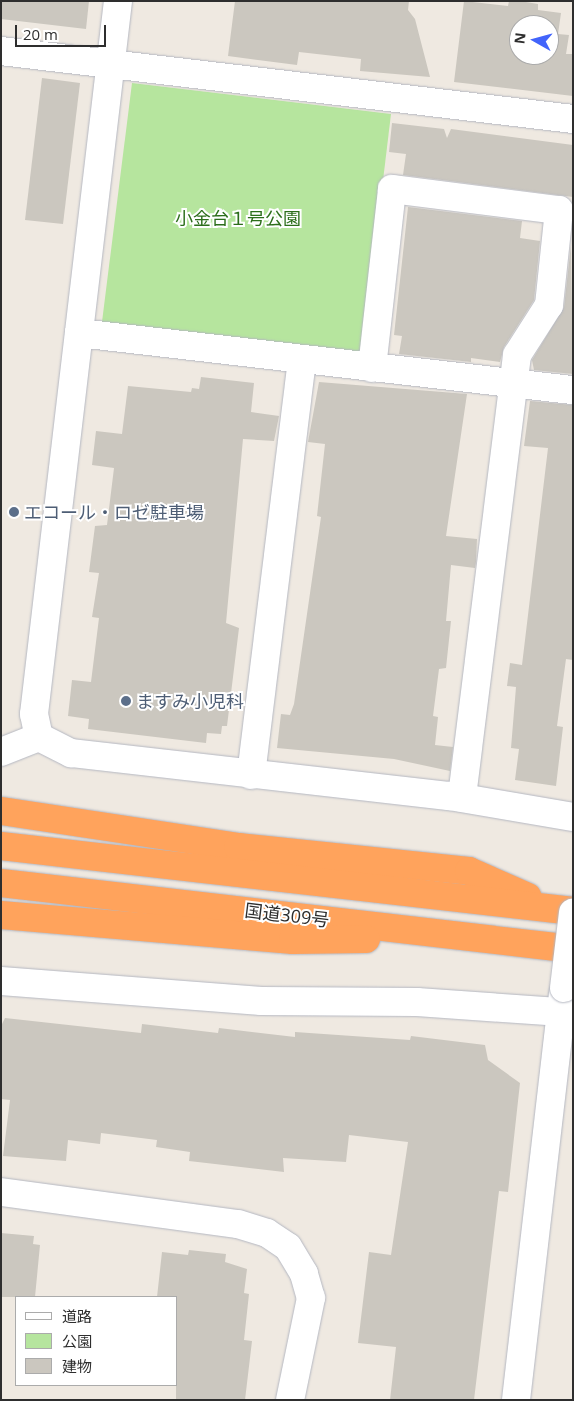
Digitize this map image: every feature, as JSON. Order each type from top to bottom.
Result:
[{"type":"highway","points":[[1,811],[238,846],[469,871],[566,911]]},
{"type":"highway","name":"国道309号","points":[[1,846],[566,911]]},
{"type":"highway","name":"国道309号","points":[[1,883],[573,949]]},
{"type":"highway","points":[[1,915],[293,940],[475,937]]},
{"type":"street","points":[[39,737],[34,714],[118,1]]},
{"type":"street","points":[[1,51],[573,119]]},
{"type":"street","points":[[372,368],[392,188],[559,210],[549,305],[516,355],[462,798]]},
{"type":"street","points":[[79,333],[512,385],[573,390]]},
{"type":"street","points":[[251,775],[302,360]]},
{"type":"street","points":[[1,752],[39,737],[71,753],[462,798],[573,817]]},
{"type":"street","points":[[516,1400],[566,1005],[566,911]]},
{"type":"street","points":[[1,981],[261,1001],[566,1005]]},
{"type":"street","points":[[1,1192],[238,1224],[267,1233],[288,1247],[311,1298],[290,1400]]},
{"type":"green space","name":"小金台１号公園","points":[[132,83],[391,114],[362,355],[102,322]]},
{"type":"building","points":[[1,1],[89,1],[86,29],[1,19]]},
{"type":"building","points":[[235,1],[409,1],[408,10],[415,19],[430,77],[360,71],[361,59],[299,52],[297,65],[228,56]]},
{"type":"building","points":[[464,1],[508,6],[509,1],[520,1],[538,4],[538,10],[561,13],[559,27],[559,15],[509,15],[509,65],[559,65],[559,34],[569,35],[566,54],[573,54],[573,96],[454,82]]},
{"type":"building","points":[[42,78],[80,83],[63,224],[25,220]]},
{"type":"building","points":[[392,123],[444,129],[447,138],[451,129],[573,145],[573,197],[403,175],[406,154],[389,152]]},
{"type":"building","points":[[408,207],[522,221],[520,238],[540,241],[534,300],[504,347],[500,362],[471,358],[471,362],[399,354],[402,336],[394,335]]},
{"type":"building","points":[[571,245],[573,374],[534,370],[532,360],[564,307]]},
{"type":"building","points":[[201,377],[254,383],[251,412],[279,416],[274,441],[243,439],[226,623],[239,628],[227,726],[222,726],[221,734],[207,733],[206,743],[88,729],[89,719],[68,716],[72,680],[91,682],[99,618],[92,617],[99,573],[89,572],[95,526],[107,525],[114,468],[92,465],[96,431],[122,434],[128,386],[191,392],[192,388],[199,389]]},
{"type":"building","points":[[319,382],[467,394],[446,536],[477,539],[476,562],[475,568],[451,565],[446,621],[451,621],[446,668],[439,669],[433,716],[438,717],[435,745],[453,747],[450,771],[394,759],[277,748],[281,714],[290,715],[294,704],[321,517],[317,516],[325,444],[308,442]]},
{"type":"building","points":[[530,401],[573,405],[573,660],[566,659],[557,726],[563,727],[556,786],[515,780],[519,749],[511,748],[516,687],[507,686],[510,663],[522,665],[548,448],[524,446]]},
{"type":"building","points":[[5,1018],[141,1033],[142,1024],[218,1033],[219,1028],[295,1037],[295,1032],[410,1040],[411,1036],[485,1045],[488,1060],[520,1083],[508,1192],[499,1191],[474,1400],[390,1400],[396,1347],[358,1343],[369,1252],[391,1255],[408,1142],[349,1135],[346,1162],[283,1158],[284,1172],[189,1161],[190,1152],[156,1147],[157,1140],[101,1133],[100,1144],[68,1140],[66,1161],[3,1156],[10,1100],[1,1099],[1,1026]]},
{"type":"building","points":[[1,1233],[34,1236],[33,1244],[40,1245],[35,1296],[1,1297]]},
{"type":"building","points":[[189,1250],[226,1254],[225,1262],[247,1269],[244,1293],[249,1294],[244,1340],[252,1341],[245,1400],[176,1400],[176,1386],[178,1386],[178,1296],[157,1296],[162,1252],[188,1255]]},
{"type":"place","name":"エコール・ロゼ駐車場","points":[[14,512]]},
{"type":"place","name":"ますみ小児科","points":[[126,701]]}]
